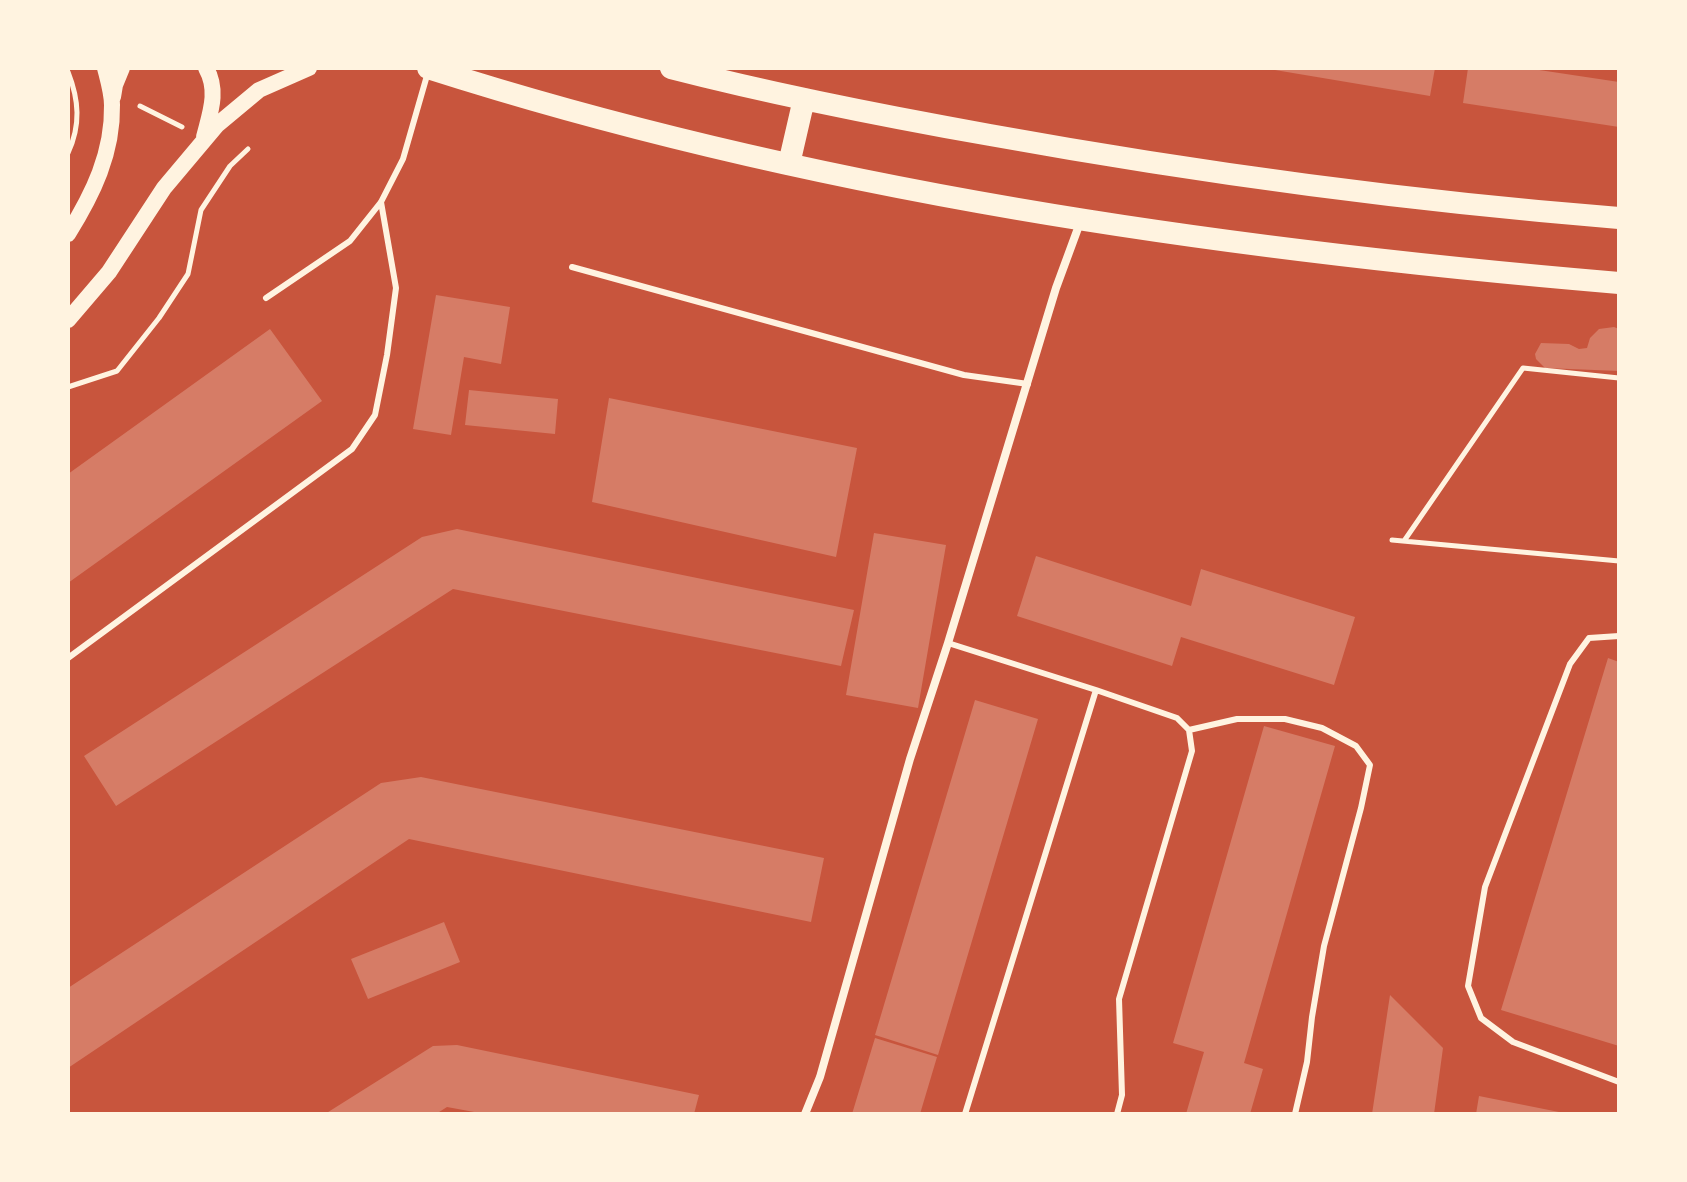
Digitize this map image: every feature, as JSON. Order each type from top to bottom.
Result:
[{"type":"highway","points":[[428,68],[621,125],[942,195],[1250,244],[1404,263],[1619,283]]},
{"type":"highway","points":[[671,68],[804,99],[1102,155],[1410,199],[1619,218]]},
{"type":"highway","points":[[789,164],[804,99]]},
{"type":"main road","points":[[105,68],[113,102]]},
{"type":"main road","points":[[68,234],[99,177],[108,147],[115,85],[122,68]]},
{"type":"main road","points":[[202,142],[214,96],[206,68]]},
{"type":"main road","points":[[68,320],[109,272],[164,188],[217,125],[259,90],[309,68]]},
{"type":"street","points":[[805,1114],[820,1077],[910,759],[1056,288],[1081,219]]},
{"type":"lane","points":[[266,298],[350,241],[381,202],[403,159],[428,68]]},
{"type":"lane","points":[[68,658],[352,449],[375,415],[396,288],[381,202]]},
{"type":"lane","points":[[572,267],[964,375],[1028,384]]},
{"type":"lane","points":[[1619,636],[1589,638],[1570,664],[1485,887],[1468,986],[1481,1018],[1513,1042],[1619,1082]]},
{"type":"lane","points":[[948,643],[1177,718],[1189,730],[1192,751],[1119,999],[1122,1095],[1117,1114]]},
{"type":"lane","points":[[965,1114],[1096,690]]},
{"type":"lane","points":[[1189,730],[1237,719],[1285,719],[1322,728],[1356,746],[1370,765],[1324,946],[1307,1062],[1295,1114]]},
{"type":"path","points":[[68,72],[77,99],[76,137],[68,153]]},
{"type":"path","points":[[77,99],[85,99]]},
{"type":"path","points":[[140,106],[183,128]]},
{"type":"path","points":[[68,387],[117,371],[159,318],[188,274],[201,210],[230,166],[248,149]]},
{"type":"path","points":[[222,157],[230,166]]},
{"type":"path","points":[[1404,541],[1523,368],[1619,378]]},
{"type":"path","points":[[1392,540],[1619,561]]},
{"type":"building","points":[[1275,68],[1435,68],[1430,96]]},
{"type":"building","points":[[1468,68],[1526,68],[1619,82],[1619,127],[1463,103]]},
{"type":"building","points":[[436,295],[510,307],[501,364],[464,357],[451,435],[413,429]]},
{"type":"building","points":[[270,329],[322,401],[68,583],[68,474]]},
{"type":"building","points":[[1599,329],[1619,329],[1619,371],[1545,368],[1536,359],[1535,354],[1541,343],[1587,348],[1590,338]]},
{"type":"building","points":[[469,390],[558,399],[555,434],[465,425]]},
{"type":"building","points":[[609,398],[857,448],[836,557],[592,502]]},
{"type":"building","points":[[457,529],[854,610],[841,666],[453,589],[116,806],[84,756],[422,537]]},
{"type":"building","points":[[874,533],[946,545],[918,708],[846,695]]},
{"type":"building","points":[[1036,556],[1191,606],[1201,569],[1355,617],[1334,685],[1181,637],[1172,666],[1017,616]]},
{"type":"building","points":[[1608,658],[1619,662],[1619,1046],[1501,1010]]},
{"type":"building","points":[[975,700],[1038,719],[938,1055],[875,1035]]},
{"type":"building","points":[[1264,726],[1335,746],[1244,1063],[1263,1069],[1250,1114],[1186,1114],[1204,1052],[1173,1043]]},
{"type":"building","points":[[421,777],[824,858],[811,922],[409,839],[68,1068],[68,988],[381,783]]},
{"type":"building","points":[[444,922],[460,962],[368,999],[351,959]]},
{"type":"building","points":[[1390,995],[1443,1048],[1434,1114],[1372,1114]]},
{"type":"building","points":[[875,1038],[937,1057],[920,1114],[852,1114]]},
{"type":"building","points":[[457,1045],[699,1095],[694,1114],[485,1114],[447,1107],[436,1114],[325,1114],[433,1046]]},
{"type":"building","points":[[1479,1096],[1564,1113],[1564,1114],[1476,1114]]}]
